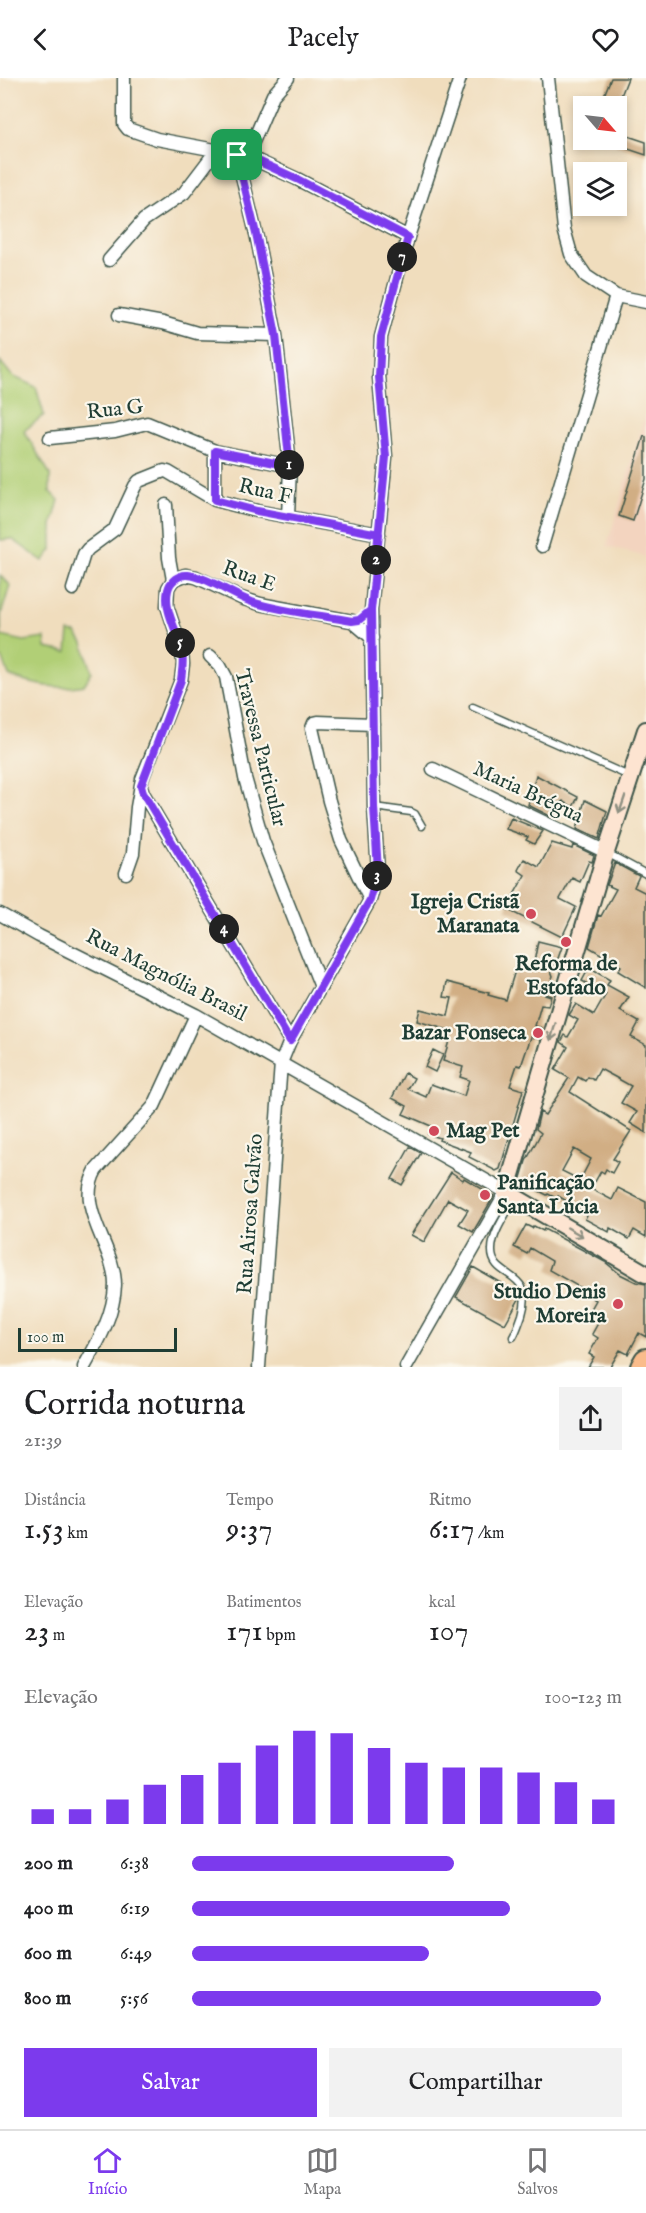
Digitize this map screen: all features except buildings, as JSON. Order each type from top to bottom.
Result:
[{"type":"highway","points":[[642,1367],[646,1360]]},
{"type":"main road","points":[[511,1195],[606,852],[646,730]]},
{"type":"main road","name":"Rua Magnólia Brasil","points":[[511,1195],[646,1274]]},
{"type":"street","points":[[124,78],[124,124],[128,129],[157,139],[242,156],[297,179],[408,237]]},
{"type":"street","points":[[288,78],[273,95],[242,156],[276,335],[290,466],[288,517]]},
{"type":"street","name":"Rua Airosa Galvão","points":[[259,1367],[281,1063],[290,1041],[370,900],[378,871],[374,807],[371,610],[386,457],[379,377],[381,337],[408,237],[460,78]]},
{"type":"street","points":[[548,78],[564,229],[571,254],[586,276],[616,296],[646,302]]},
{"type":"street","points":[[109,260],[144,220],[184,193],[216,152]]},
{"type":"street","points":[[542,546],[616,296]]},
{"type":"street","points":[[119,315],[163,323],[197,333],[276,335]]},
{"type":"street","name":"Rua G","points":[[50,438],[115,431],[147,423],[215,451],[290,466]]},
{"type":"street","points":[[215,451],[215,500]]},
{"type":"street","name":"Rua F","points":[[73,589],[84,554],[115,529],[139,482],[164,471],[215,500],[288,517],[379,534]]},
{"type":"street","points":[[126,873],[133,853],[141,786],[181,680],[183,664],[182,651],[167,606],[168,588],[173,580],[169,558],[166,505]]},
{"type":"street","name":"Rua E","points":[[173,580],[185,575],[196,577],[241,598],[260,604],[352,621],[372,638]]},
{"type":"street","points":[[352,621],[359,620],[371,610]]},
{"type":"street","name":"Travessa Particular","points":[[210,656],[220,666],[226,677],[245,778],[262,841],[321,987]]},
{"type":"street","points":[[370,900],[338,830],[328,801],[312,728],[314,723],[373,724]]},
{"type":"street","name":"Maria Brégua","points":[[433,769],[606,852]]},
{"type":"street","points":[[141,786],[143,793],[290,1041]]},
{"type":"street","name":"Rua Magnólia Brasil","points":[[0,914],[196,1015],[511,1195]]},
{"type":"street","points":[[84,1367],[101,1336],[111,1308],[115,1286],[112,1266],[88,1200],[91,1178],[154,1106],[196,1015]]},
{"type":"street","points":[[406,1367],[511,1195]]},
{"type":"lane","points":[[473,707],[631,777]]},
{"type":"lane","points":[[374,807],[411,812],[415,814],[422,826]]},
{"type":"lane","points":[[606,852],[646,874]]},
{"type":"lane","points":[[511,1195],[492,1251],[494,1262],[519,1281],[526,1293],[525,1306],[513,1337]]},
{"type":"shaded area","points":[[646,412],[646,557],[607,546]]},
{"type":"green space","points":[[0,361],[12,376],[36,387],[44,415],[24,431],[50,474],[50,492],[59,500],[52,525],[52,550],[43,561],[12,539],[0,540]]},
{"type":"green space","points":[[0,575],[10,585],[1,615],[1,636],[24,641],[45,638],[46,648],[67,652],[69,632],[76,633],[83,643],[92,672],[84,685],[46,686],[9,676],[3,659],[0,658]]},
{"type":"place","name":"Igreja Cristã Maranata","points":[[531,914]]},
{"type":"place","name":"Reforma de Estofado","points":[[566,942]]},
{"type":"place","name":"Bazar Fonseca","points":[[538,1033]]},
{"type":"place","name":"Mag Pet","points":[[434,1131]]},
{"type":"place","name":"Panificação Santa Lúcia","points":[[485,1195]]},
{"type":"place","name":"Studio Denis Moreira","points":[[618,1304]]},
{"type":"route","points":[[237,155],[247,156],[297,179],[400,235],[408,237],[389,300],[381,337],[379,377],[386,457],[379,534],[371,610],[359,620],[352,621],[260,604],[241,598],[196,577],[185,575],[173,580],[168,588],[167,606],[182,651],[181,680],[141,786],[143,793],[290,1041],[370,900],[377,878],[371,610],[379,534],[257,511],[215,500],[215,451],[290,466],[276,335],[266,278],[237,155]]}]
